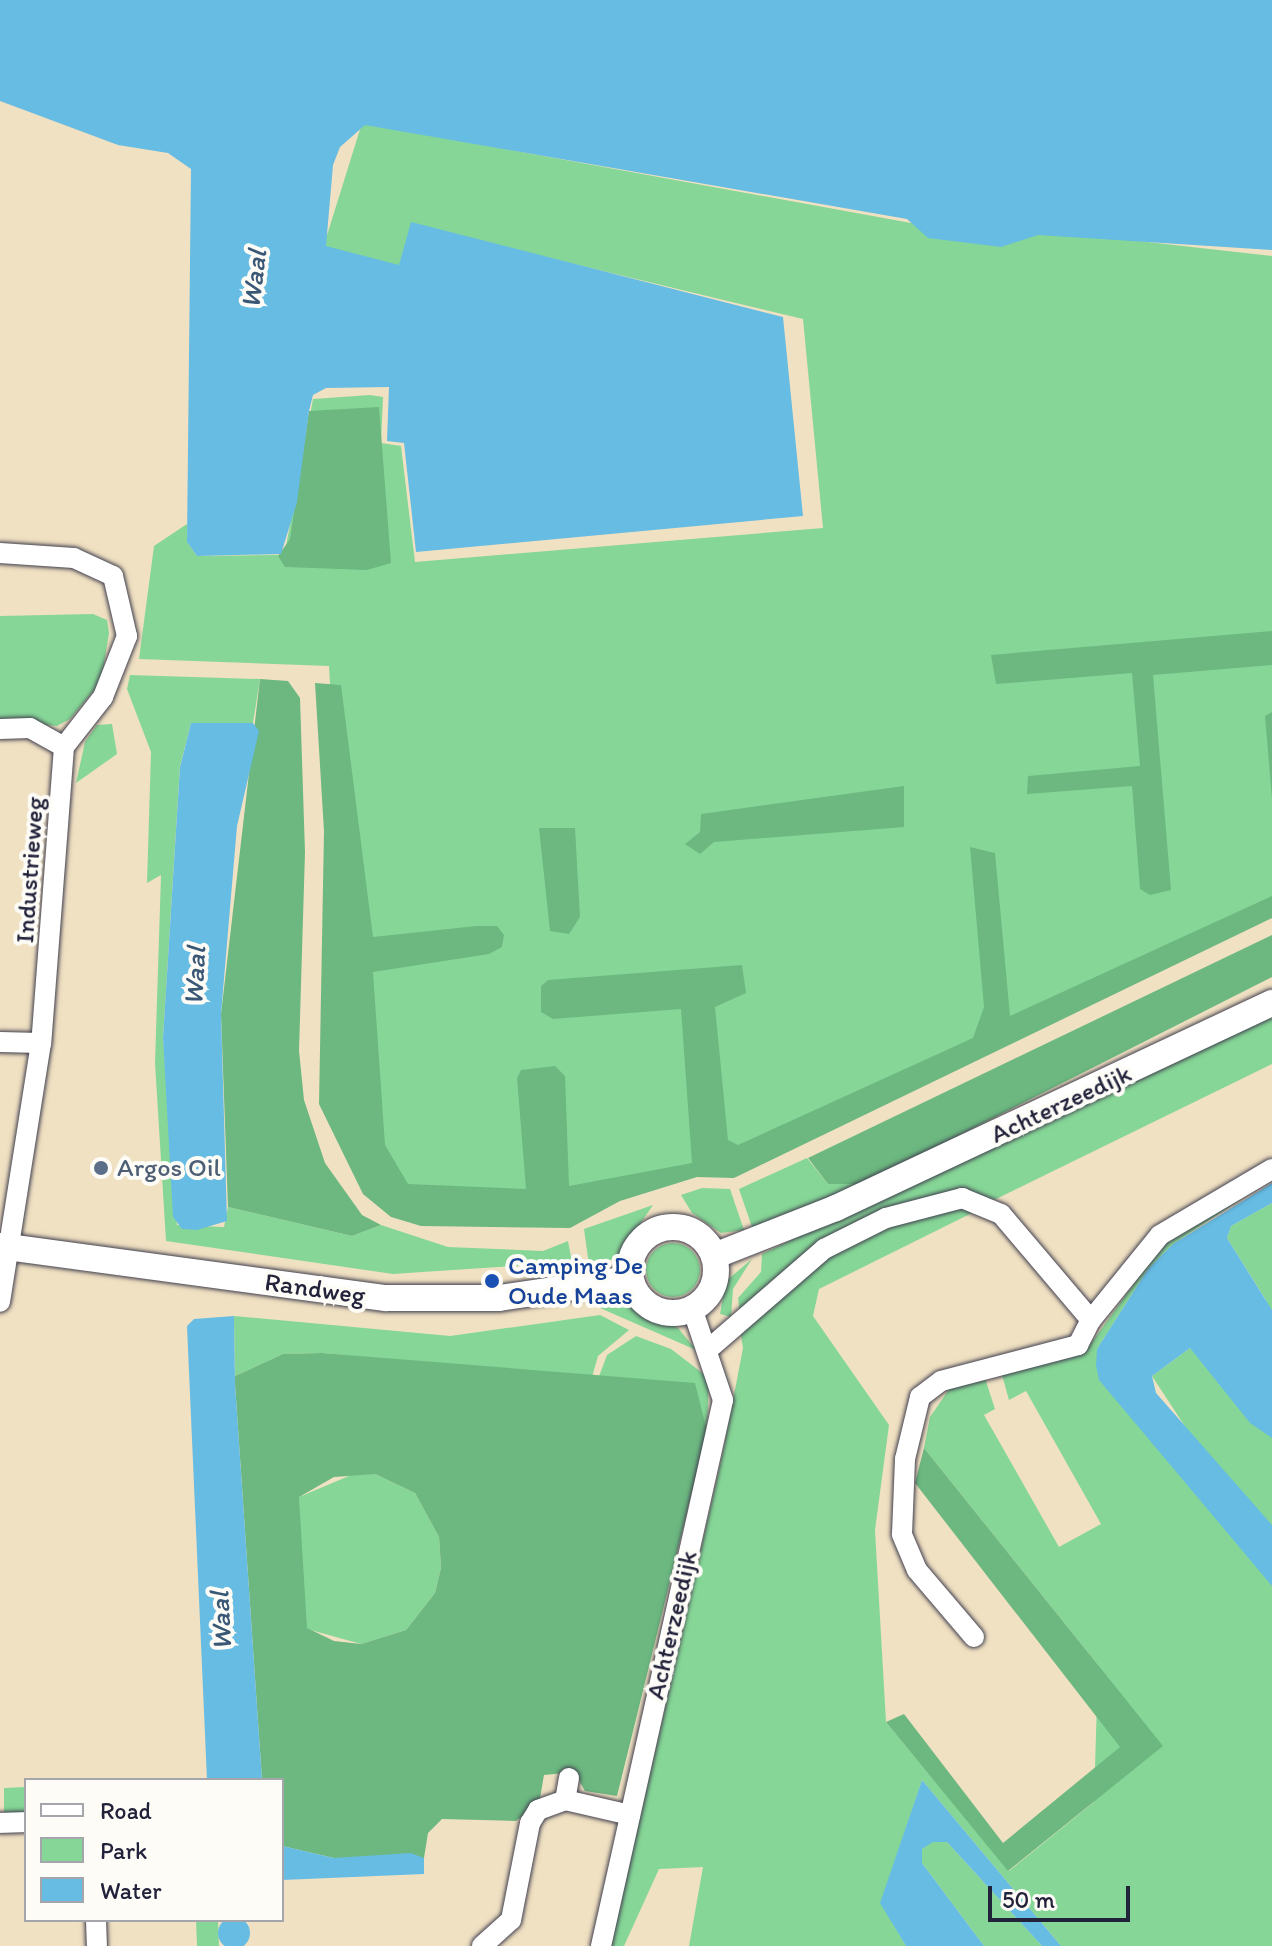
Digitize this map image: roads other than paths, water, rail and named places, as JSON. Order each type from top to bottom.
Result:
[{"type":"main road","name":"Achterzeedijk","points":[[714,1256],[850,1202],[1272,1003]]},
{"type":"main road","points":[[656,1229],[689,1229],[714,1256],[715,1280],[692,1308],[653,1309],[630,1279],[634,1249],[656,1229]]},
{"type":"main road","name":"Randweg","points":[[5,1246],[386,1298],[499,1298],[630,1279]]},
{"type":"street","name":"Industrieweg","points":[[0,553],[74,558],[113,576],[127,636],[121,663],[64,747],[41,1043],[5,1246],[0,1302]]},
{"type":"street","points":[[0,729],[30,728],[64,747]]},
{"type":"street","points":[[0,1042],[41,1043]]},
{"type":"street","points":[[974,1637],[917,1570],[902,1534],[905,1459],[920,1397],[941,1381],[1078,1345],[1091,1320],[1160,1235],[1272,1169]]},
{"type":"street","points":[[711,1347],[824,1249],[886,1218],[962,1198],[1001,1214],[1091,1320]]},
{"type":"street","name":"Achterzeedijk","points":[[601,1946],[723,1400],[711,1347],[692,1308]]},
{"type":"street","points":[[565,1800],[569,1778]]},
{"type":"street","points":[[482,1946],[511,1920],[530,1823],[538,1810],[565,1800],[630,1815]]},
{"type":"street","points":[[0,1823],[24,1822]]},
{"type":"street","points":[[96,1922],[97,1946]]},
{"type":"water","name":"Waal","points":[[0,0],[1272,0],[1272,250],[1038,235],[1001,247],[928,238],[907,219],[365,125],[340,147],[333,165],[326,246],[399,265],[411,222],[783,317],[803,516],[416,552],[404,443],[387,441],[389,387],[326,388],[313,395],[297,502],[281,554],[197,556],[187,542],[191,169],[168,153],[118,145],[0,101]]},
{"type":"water","name":"Waal","points":[[191,723],[253,723],[259,731],[237,826],[221,1014],[227,1221],[197,1230],[182,1229],[173,1217],[163,1038],[180,767]]},
{"type":"water","points":[[1272,1183],[1272,1203],[1231,1226],[1227,1238],[1272,1310],[1272,1438],[1250,1423],[1190,1348],[1152,1376],[1156,1393],[1272,1525],[1272,1586],[1099,1380],[1096,1365],[1097,1349],[1148,1269],[1173,1244]]},
{"type":"water","name":"Waal","points":[[234,1316],[235,1384],[262,1778],[207,1778],[187,1326],[194,1319]]},
{"type":"water","points":[[922,1780],[1061,1946],[1042,1946],[947,1842],[933,1842],[922,1849],[922,1863],[984,1946],[906,1946],[880,1903]]},
{"type":"water","points":[[284,1846],[334,1858],[411,1853],[424,1858],[424,1874],[284,1880]]},
{"type":"water","points":[[223,1922],[245,1922],[249,1927],[249,1939],[241,1947],[227,1947],[219,1939],[219,1927]]},
{"type":"place","name":"Argos Oil","points":[[101,1168]]},
{"type":"place","name":"Camping De Oude Maas","points":[[492,1281]]}]
